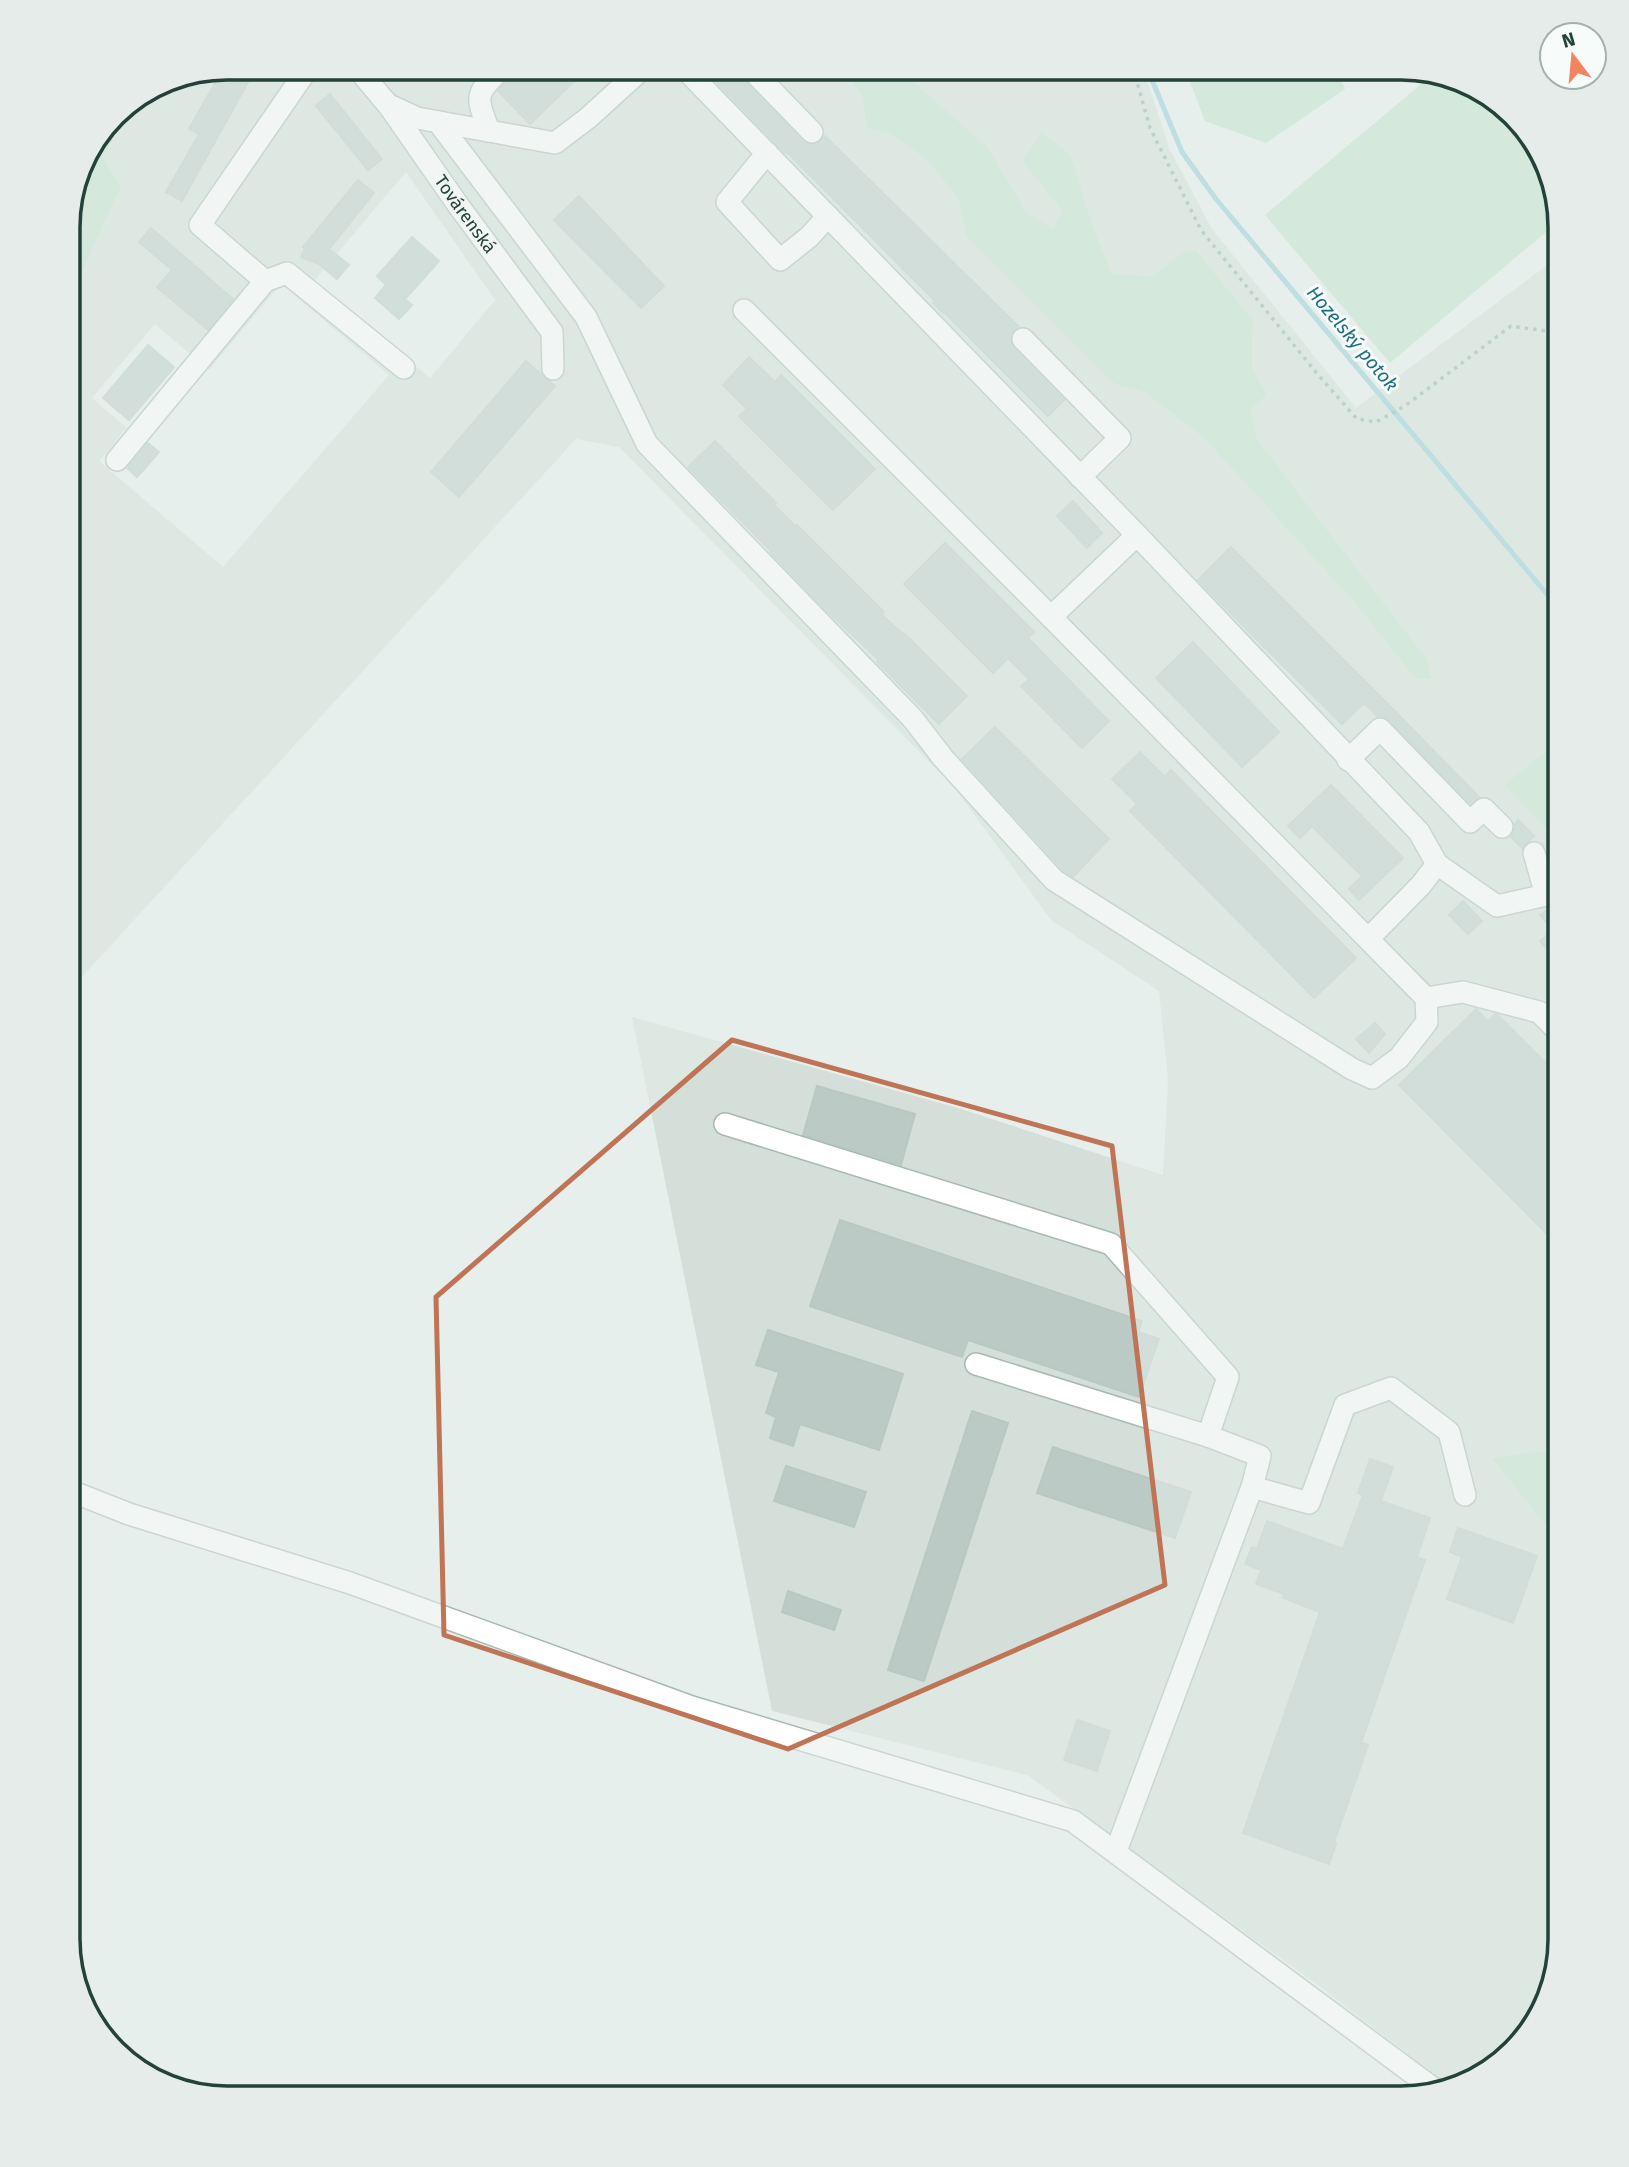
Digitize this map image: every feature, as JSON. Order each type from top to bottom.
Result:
[{"type":"street","points":[[265,281],[200,226],[299,81]]},
{"type":"street","name":"Továrenská","points":[[369,81],[552,332],[553,369]]},
{"type":"street","points":[[489,81],[482,88],[479,103],[489,131]]},
{"type":"street","points":[[389,106],[417,118],[555,143],[628,81]]},
{"type":"street","points":[[697,81],[1137,535],[1419,832],[1437,864],[1497,906],[1546,895],[1534,853]]},
{"type":"street","points":[[763,81],[812,132]]},
{"type":"street","points":[[438,122],[586,317],[647,444],[913,719],[943,758],[1054,880],[1352,1069],[1372,1078],[1399,1058],[1427,1023],[1426,998],[744,310]]},
{"type":"street","points":[[767,153],[727,202],[780,260],[809,237],[828,216]]},
{"type":"street","points":[[117,460],[265,281],[287,273],[404,368]]},
{"type":"street","points":[[1023,339],[1120,438],[1080,477]]},
{"type":"street","points":[[1051,617],[1137,535]]},
{"type":"street","points":[[1348,760],[1380,729],[1470,822],[1484,809],[1502,827]]},
{"type":"street","points":[[1369,938],[1421,885],[1437,864]]},
{"type":"street","points":[[1426,998],[1463,992],[1539,1012],[1548,1021]]},
{"type":"street","points":[[726,1124],[1111,1244],[1228,1377],[1208,1436]]},
{"type":"street","points":[[976,1364],[1208,1436],[1260,1456],[1252,1487],[1116,1851]]},
{"type":"street","points":[[1252,1487],[1309,1503],[1345,1405],[1391,1388],[1449,1432],[1465,1495]]},
{"type":"street","points":[[80,1495],[129,1514],[350,1583],[692,1707],[1073,1821],[1427,2084]]},
{"type":"path","points":[[1137,81],[1150,128],[1201,229],[1357,419],[1376,422],[1387,417],[1511,326],[1548,331]]},
{"type":"highlighted area","points":[[732,1040],[1112,1146],[1165,1585],[788,1749],[444,1635],[436,1297]]},
{"type":"shaded area","points":[[218,81],[852,81],[863,98],[866,128],[889,133],[927,160],[958,198],[966,236],[1113,383],[1146,393],[1204,438],[1355,603],[1415,678],[1427,659],[1256,440],[1249,410],[1265,395],[1252,367],[1253,320],[1195,251],[1182,253],[1152,276],[1112,274],[1090,219],[1022,161],[1062,210],[1053,230],[1026,212],[986,147],[912,81],[1147,81],[1170,150],[1212,229],[1356,408],[1548,265],[1548,749],[1504,785],[1548,830],[1548,1451],[1493,1459],[1548,1528],[1548,1940],[1543,1978],[1533,2005],[1512,2036],[1483,2062],[1442,2081],[1315,1983],[1027,1775],[772,1711],[632,1017],[958,1108],[1163,1175],[1168,1080],[1159,991],[1051,920],[954,787],[619,447],[576,439],[81,978],[81,273],[121,187],[103,158],[123,123],[162,96],[199,83]],"holes":[[[406,172],[495,300],[430,378],[314,281]],[[281,284],[389,375],[223,567],[99,461],[127,428],[92,398],[155,324],[209,370]]]},
{"type":"green space","points":[[852,81],[913,81],[987,147],[1026,212],[1053,229],[1062,210],[1022,161],[1041,133],[1070,154],[1090,219],[1112,274],[1152,276],[1182,253],[1195,250],[1253,320],[1252,367],[1266,395],[1250,410],[1257,440],[1427,659],[1431,679],[1415,678],[1355,603],[1204,438],[1146,393],[1113,383],[966,236],[958,198],[927,160],[889,133],[866,128],[863,98]]},
{"type":"green space","points":[[1190,81],[1342,81],[1345,89],[1266,143],[1205,121]]},
{"type":"green space","points":[[1423,82],[1458,92],[1475,100],[1506,123],[1524,146],[1541,180],[1546,199],[1548,230],[1390,363],[1265,215]]},
{"type":"green space","points":[[115,134],[103,158],[121,187],[81,273],[83,199],[100,154]]},
{"type":"green space","points":[[1548,749],[1548,830],[1504,785]]},
{"type":"green space","points":[[1548,1451],[1548,1528],[1492,1458]]},
{"type":"building","points":[[216,81],[249,81],[182,201],[166,192],[199,134],[189,129]]},
{"type":"building","points":[[507,81],[575,81],[530,124],[498,91]]},
{"type":"building","points":[[716,81],[745,81],[803,142],[816,144],[825,136],[1019,327],[1010,336],[1013,348],[1064,400],[1048,416],[933,303],[935,301],[787,152],[785,153]]},
{"type":"building","points":[[330,94],[382,159],[368,170],[316,106]]},
{"type":"building","points":[[358,180],[374,193],[329,249],[349,265],[337,279],[319,264],[301,257],[305,249],[303,247]]},
{"type":"building","points":[[579,196],[664,286],[641,308],[554,220]]},
{"type":"building","points":[[151,228],[233,299],[208,330],[157,287],[172,270],[139,242]]},
{"type":"building","points":[[412,237],[439,261],[405,299],[412,305],[399,319],[375,298],[386,285],[377,276]]},
{"type":"building","points":[[148,345],[174,367],[129,420],[103,398]]},
{"type":"building","points":[[749,357],[775,382],[781,375],[875,469],[833,510],[739,416],[747,409],[723,385]]},
{"type":"building","points":[[526,361],[555,386],[459,497],[431,472]]},
{"type":"building","points":[[715,441],[776,503],[774,505],[884,612],[881,614],[967,696],[939,724],[688,467]]},
{"type":"building","points":[[148,443],[159,452],[137,477],[127,468]]},
{"type":"building","points":[[1073,501],[1102,533],[1087,548],[1057,516]]},
{"type":"building","points":[[945,543],[1034,632],[1028,638],[1109,721],[1082,748],[1021,686],[1029,679],[1008,658],[993,673],[904,584]]},
{"type":"building","points":[[1231,547],[1479,797],[1470,804],[1389,720],[1377,716],[1364,703],[1342,724],[1267,650],[1198,580]]},
{"type":"building","points":[[1193,642],[1279,732],[1242,767],[1156,678]]},
{"type":"building","points":[[995,727],[1109,839],[1073,877],[1063,870],[962,759]]},
{"type":"building","points":[[1140,752],[1165,777],[1171,770],[1356,958],[1314,998],[1130,811],[1137,804],[1112,779]]},
{"type":"building","points":[[1331,785],[1403,858],[1359,900],[1349,889],[1362,876],[1312,826],[1300,838],[1288,826]]},
{"type":"building","points":[[1518,820],[1534,836],[1522,848],[1511,837]]},
{"type":"building","points":[[1463,901],[1482,921],[1468,934],[1449,915]]},
{"type":"building","points":[[1548,910],[1548,924],[1540,915]]},
{"type":"building","points":[[1548,934],[1548,950],[1540,941]]},
{"type":"building","points":[[1476,1009],[1488,1021],[1495,1014],[1498,1015],[1548,1065],[1548,1235],[1399,1085]]},
{"type":"building","points":[[1375,1023],[1385,1034],[1369,1053],[1356,1039]]},
{"type":"building","points":[[817,1086],[915,1114],[901,1165],[803,1135]]},
{"type":"building","points":[[840,1220],[1142,1321],[1138,1332],[1159,1339],[1139,1397],[968,1340],[962,1357],[810,1306]]},
{"type":"building","points":[[768,1330],[903,1374],[879,1450],[800,1424],[793,1446],[770,1438],[776,1417],[766,1413],[779,1372],[756,1365]]},
{"type":"building","points":[[972,1411],[1008,1423],[924,1681],[888,1670]]},
{"type":"building","points":[[1053,1447],[1191,1492],[1175,1538],[1037,1493]]},
{"type":"building","points":[[1370,1459],[1393,1467],[1381,1501],[1430,1518],[1417,1557],[1425,1560],[1361,1743],[1368,1745],[1329,1864],[1243,1833],[1320,1612],[1256,1584],[1261,1570],[1245,1564],[1252,1547],[1257,1549],[1267,1521],[1343,1549],[1363,1495],[1358,1493]]},
{"type":"building","points":[[786,1466],[866,1492],[854,1527],[774,1501]]},
{"type":"building","points":[[1458,1528],[1537,1556],[1513,1623],[1447,1599],[1462,1557],[1450,1552]]},
{"type":"building","points":[[788,1591],[841,1610],[834,1630],[782,1612]]},
{"type":"building","points":[[1077,1720],[1110,1731],[1097,1771],[1064,1760]]},
{"type":"waterway","name":"Hozelský potok","points":[[1152,81],[1182,152],[1216,199],[1548,595]]}]
